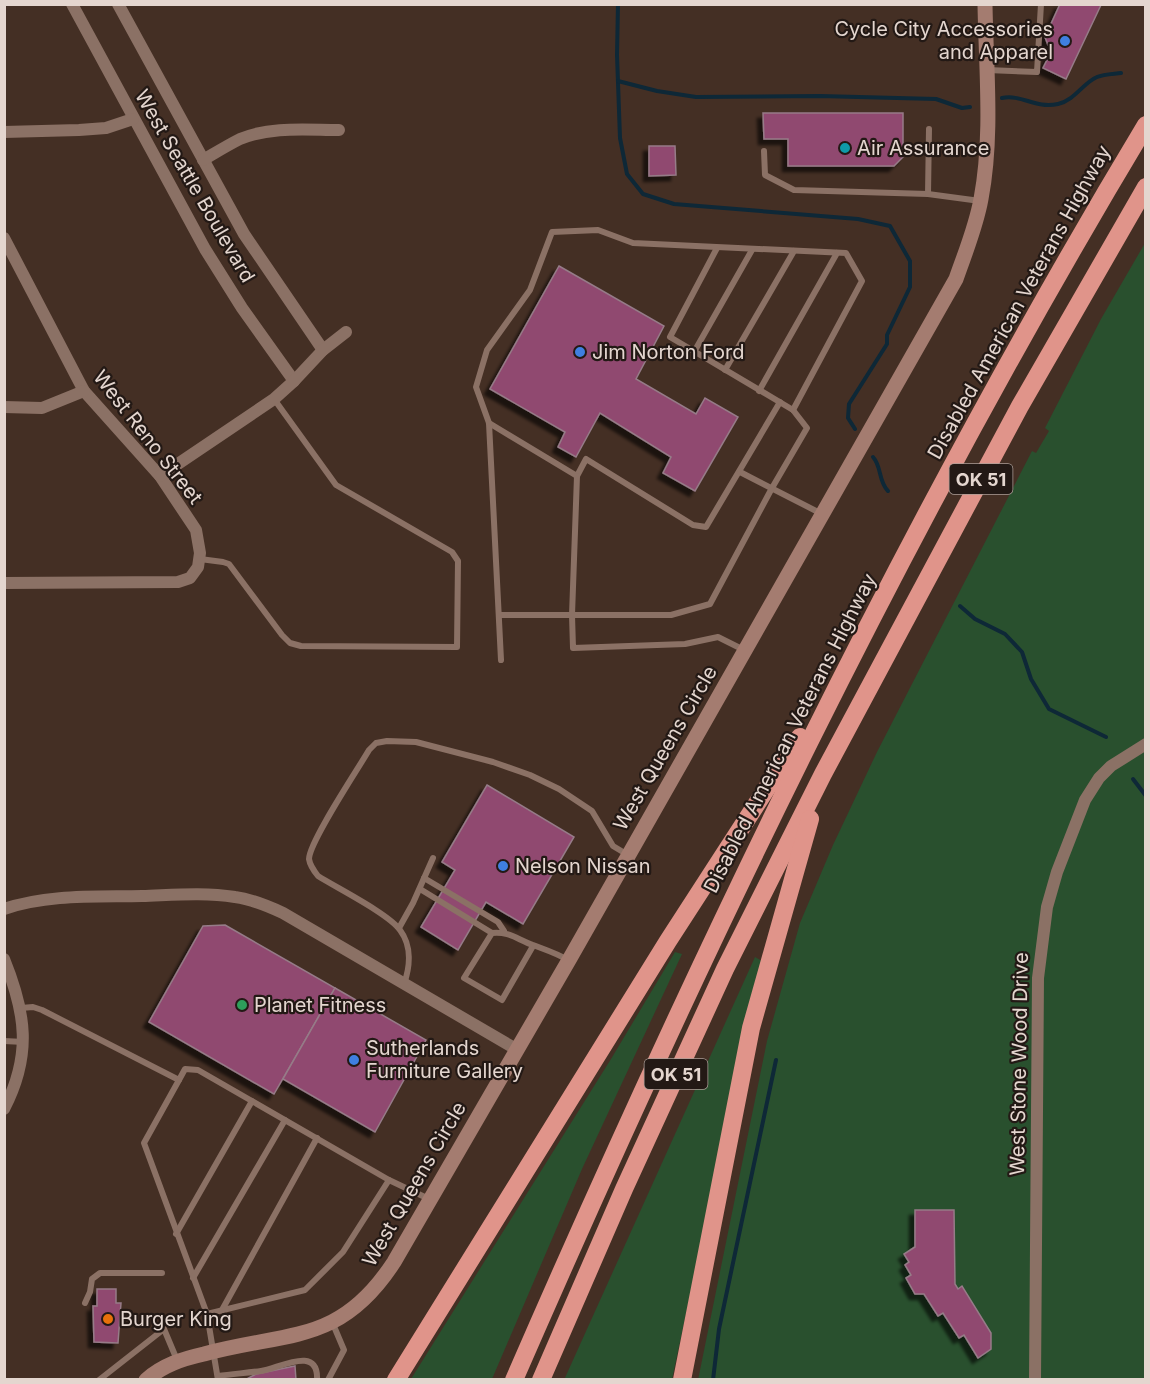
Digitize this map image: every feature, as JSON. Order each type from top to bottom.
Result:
[{"type":"highway","name":"Disabled American Veterans Highway","points":[[514,1380],[596,1190],[777,804],[993,391],[1146,125]]},
{"type":"highway","name":"OK 51","points":[[542,1380],[624,1189],[725,969],[823,774],[1015,416],[1146,187]]},
{"type":"highway","points":[[396,1380],[668,941],[853,655]]},
{"type":"highway","points":[[682,1380],[751,1028],[823,774]]},
{"type":"street","name":"West Seattle Boulevard","points":[[72,4],[205,249],[242,308],[294,381]]},
{"type":"street","name":"West Seattle Boulevard","points":[[118,4],[244,234],[323,350]]},
{"type":"street","name":"West Queens Circle","points":[[146,1380],[156,1370],[177,1361],[213,1351],[307,1333],[332,1323],[361,1304],[380,1284],[569,960],[956,279],[981,201],[986,169],[988,134],[985,4]]},
{"type":"street","points":[[4,132],[106,128],[133,119]]},
{"type":"street","points":[[203,160],[242,139],[264,132],[339,130]]},
{"type":"street","name":"West Reno Street","points":[[4,238],[84,391],[160,476],[196,530],[199,541],[199,563]]},
{"type":"street","points":[[160,476],[274,399],[323,350],[346,332]]},
{"type":"street","points":[[4,407],[42,408],[84,391]]},
{"type":"street","points":[[4,583],[171,583],[190,578],[199,563]]},
{"type":"street","name":"West Stone Wood Drive","points":[[1035,1380],[1038,978],[1041,942],[1056,872],[1085,800],[1099,778],[1111,766],[1146,744]]},
{"type":"street","points":[[4,909],[26,902],[57,898],[208,894],[236,897],[283,913],[516,1049]]},
{"type":"street","points":[[4,959],[21,1008],[24,1042],[19,1074],[4,1109]]},
{"type":"lane","points":[[986,70],[1037,72],[1041,4]]},
{"type":"lane","points":[[928,194],[929,129]]},
{"type":"lane","points":[[764,151],[765,175],[794,190],[928,194],[981,201]]},
{"type":"lane","points":[[501,660],[489,423],[476,387],[487,350],[530,291],[552,232],[598,230],[633,243],[846,253],[862,281],[793,410]]},
{"type":"lane","points":[[499,615],[671,615],[710,604],[807,428],[793,410],[670,337],[717,248]]},
{"type":"lane","points":[[694,352],[752,250]]},
{"type":"lane","points":[[724,370],[794,251]]},
{"type":"lane","points":[[759,391],[837,253]]},
{"type":"lane","points":[[199,563],[223,562],[228,564],[290,643],[302,646],[457,647],[458,561],[452,552],[336,484],[274,399]]},
{"type":"lane","points":[[745,651],[718,636],[685,644],[573,648],[577,476],[586,459],[693,525],[706,527],[780,402]]},
{"type":"lane","points":[[489,423],[577,476]]},
{"type":"lane","points":[[740,472],[822,514]]},
{"type":"lane","points":[[404,984],[409,970],[409,960],[405,941],[399,928],[387,918],[318,876],[309,859],[316,839],[369,750],[376,743],[387,741],[433,745],[538,778],[592,811],[613,846],[628,856]]},
{"type":"lane","points":[[399,928],[420,889],[433,858]]},
{"type":"lane","points":[[424,878],[498,922],[504,931],[569,960]]},
{"type":"lane","points":[[420,889],[492,933],[504,931]]},
{"type":"lane","points":[[492,933],[464,978],[502,1000],[533,945]]},
{"type":"lane","points":[[21,1008],[33,1006],[42,1010],[179,1080]]},
{"type":"lane","points":[[4,1041],[24,1042]]},
{"type":"lane","points":[[317,1380],[317,1370],[314,1365],[300,1360],[293,1360],[281,1367],[218,1378],[207,1314],[144,1143],[185,1069],[198,1070],[389,1180],[429,1200]]},
{"type":"lane","points":[[176,1234],[252,1101]]},
{"type":"lane","points":[[193,1278],[285,1120]]},
{"type":"lane","points":[[222,1310],[317,1138]]},
{"type":"lane","points":[[207,1314],[304,1290],[343,1252],[389,1180]]},
{"type":"lane","points":[[85,1304],[92,1280],[100,1273],[162,1274]]},
{"type":"lane","points":[[328,1380],[344,1350],[332,1323]]},
{"type":"lane","points":[[99,1380],[164,1329],[177,1361]]},
{"type":"green space","points":[[1145,243],[1145,1379],[698,1380],[767,1041],[800,923],[833,845],[877,752],[1032,451],[1036,453],[1049,431],[1045,428],[1101,319]]},
{"type":"green space","points":[[675,952],[682,954],[582,1169],[492,1379],[411,1379],[611,1059]]},
{"type":"green space","points":[[755,957],[762,961],[672,1379],[564,1380]]},
{"type":"building","name":"Cycle City Accessories and Apparel","points":[[1060,4],[1101,5],[1066,79],[1043,68],[1053,48],[1048,45],[1045,37]]},
{"type":"building","name":"Air Assurance","points":[[763,113],[903,113],[903,157],[894,166],[788,166],[788,139],[764,139]]},
{"type":"building","points":[[649,146],[675,146],[676,175],[649,176]]},
{"type":"building","name":"Jim Norton Ford","points":[[559,266],[664,326],[636,379],[696,414],[705,398],[738,417],[695,491],[663,473],[671,457],[600,413],[576,457],[558,447],[565,432],[490,389]]},
{"type":"building","name":"Nelson Nissan","points":[[487,785],[574,837],[523,924],[486,902],[458,950],[421,927],[455,870],[442,862]]},
{"type":"building","name":"Planet Fitness","points":[[225,925],[335,988],[274,1094],[149,1022],[203,926]]},
{"type":"building","name":"Sutherlands Furniture Gallery","points":[[335,988],[426,1040],[375,1132],[283,1079]]},
{"type":"building","points":[[915,1210],[954,1210],[955,1284],[958,1289],[962,1286],[991,1333],[991,1349],[978,1358],[964,1335],[959,1338],[943,1313],[938,1316],[924,1294],[915,1294],[906,1278],[911,1275],[905,1265],[909,1262],[904,1254],[915,1247]]},
{"type":"building","name":"Burger King","points":[[97,1289],[116,1289],[116,1303],[121,1303],[118,1343],[94,1342],[93,1306],[97,1306]]},
{"type":"building","points":[[295,1366],[296,1380],[245,1380],[256,1374]]},
{"type":"waterway","points":[[618,4],[620,138],[627,174],[643,194],[674,204],[858,219],[890,226],[910,261],[910,287],[887,335],[887,344],[849,404],[848,418],[855,429]]},
{"type":"waterway","points":[[1002,98],[1016,98],[1042,105],[1058,104],[1069,99],[1097,77],[1121,73]]},
{"type":"waterway","points":[[618,81],[657,91],[696,97],[820,96],[936,99],[962,108],[970,107]]},
{"type":"waterway","points":[[873,457],[888,491]]},
{"type":"waterway","points":[[960,606],[975,619],[1005,634],[1022,652],[1031,679],[1049,709],[1106,737]]},
{"type":"waterway","points":[[1133,779],[1146,796]]},
{"type":"waterway","points":[[713,1380],[719,1329],[776,1060]]},
{"type":"place","name":"Cycle City Accessories and Apparel","points":[[1065,41]]},
{"type":"place","name":"Air Assurance","points":[[845,148]]},
{"type":"place","name":"Jim Norton Ford","points":[[580,352]]},
{"type":"place","name":"Nelson Nissan","points":[[503,866]]},
{"type":"place","name":"Planet Fitness","points":[[242,1005]]},
{"type":"place","name":"Sutherlands Furniture Gallery","points":[[354,1060]]},
{"type":"place","name":"Burger King","points":[[108,1319]]}]
